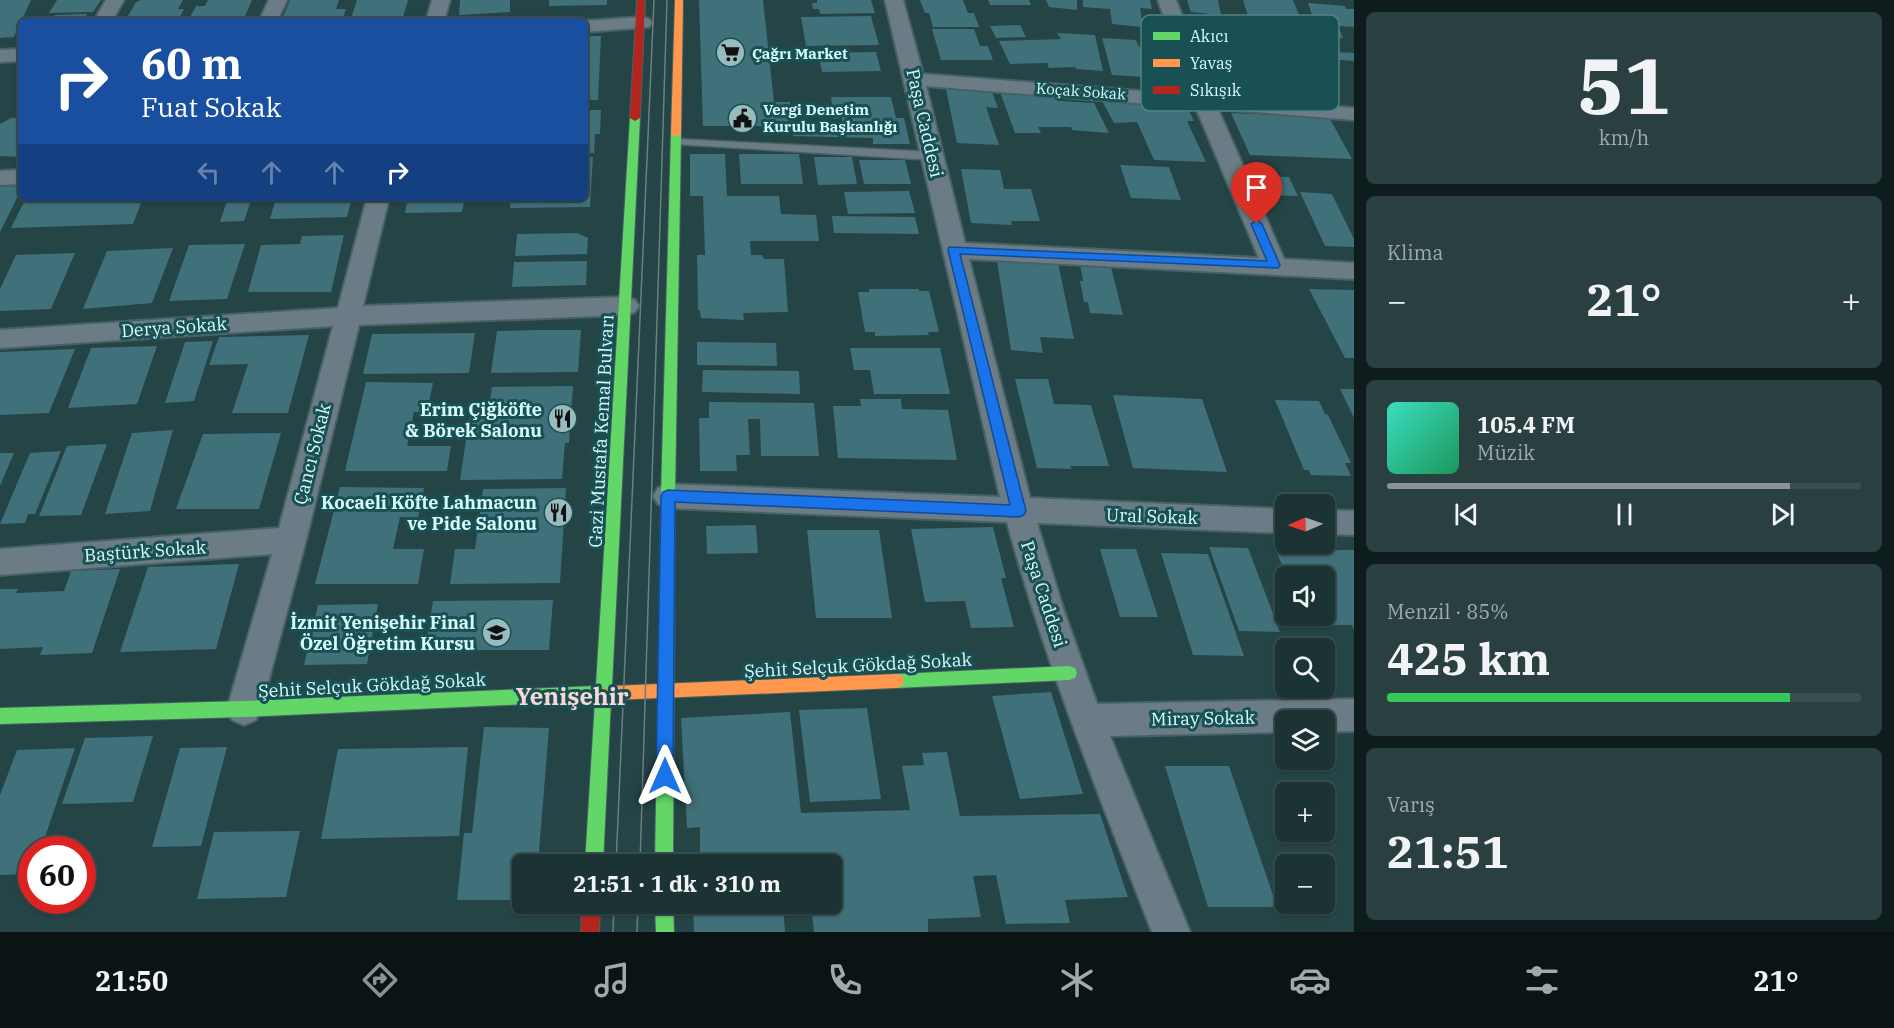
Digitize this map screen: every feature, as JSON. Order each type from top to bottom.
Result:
[{"type":"main road","name":"Gazi Mustafa Kemal Bulvarı","points":[[595,854],[642,23],[641,0]]},
{"type":"main road","points":[[664,854],[668,496],[679,0]]},
{"type":"main road","name":"Şehit Selçuk Gökdağ Sokak","points":[[0,716],[244,709],[1070,673]]},
{"type":"main road","points":[[590,932],[591,914]]},
{"type":"main road","points":[[664,914],[665,932]]},
{"type":"street","points":[[105,18],[114,0]]},
{"type":"street","points":[[269,18],[278,0]]},
{"type":"street","points":[[436,18],[441,0]]},
{"type":"street","name":"Paşa Caddesi","points":[[894,0],[915,79],[953,250],[1035,568],[1070,673],[1171,932]]},
{"type":"street","points":[[1167,0],[1172,15]]},
{"type":"street","points":[[588,26],[642,23]]},
{"type":"street","points":[[0,56],[18,55]]},
{"type":"street","name":"Koçak Sokak","points":[[915,79],[1141,96]]},
{"type":"street","points":[[1208,111],[1274,265]]},
{"type":"street","name":"Koçak Sokak","points":[[1319,111],[1354,114]]},
{"type":"street","points":[[0,178],[18,177]]},
{"type":"street","name":"Çancı Sokak","points":[[244,709],[291,540],[377,201]]},
{"type":"street","points":[[953,250],[1274,265],[1354,271]]},
{"type":"street","name":"Derya Sokak","points":[[0,339],[347,316],[626,306]]},
{"type":"street","name":"Ural Sokak","points":[[668,496],[1275,521]]},
{"type":"street","points":[[1335,522],[1354,523]]},
{"type":"street","name":"Baştürk Sokak","points":[[0,562],[291,540]]},
{"type":"street","name":"Miray Sokak","points":[[1089,720],[1354,715]]},
{"type":"lane","points":[[677,142],[933,156]]},
{"type":"building","points":[[0,0],[31,0],[23,18],[18,18],[18,28],[14,37],[0,38]]},
{"type":"building","points":[[57,0],[101,0],[93,12],[49,13]]},
{"type":"building","points":[[183,0],[178,9],[184,9],[180,18],[127,18],[136,2]]},
{"type":"building","points":[[208,0],[252,0],[244,18],[190,18],[196,6],[205,6]]},
{"type":"building","points":[[290,0],[339,0],[336,9],[346,9],[343,18],[282,18]]},
{"type":"building","points":[[357,0],[408,0],[403,17],[351,18]]},
{"type":"building","points":[[460,0],[510,0],[510,12],[459,15]]},
{"type":"building","points":[[549,0],[607,0],[607,5],[549,6]]},
{"type":"building","points":[[699,0],[763,0],[774,102],[790,102],[792,122],[842,123],[842,118],[834,119],[831,97],[891,97],[896,118],[904,118],[910,144],[873,144],[873,138],[793,136],[793,129],[773,129],[772,126],[703,126]]},
{"type":"building","points":[[817,0],[871,0],[875,13],[820,14],[819,9],[813,9],[812,3],[817,3]]},
{"type":"building","points":[[920,0],[963,0],[968,13],[974,13],[979,27],[933,27],[929,13],[925,13]]},
{"type":"building","points":[[988,0],[1029,0],[1031,5],[990,5]]},
{"type":"building","points":[[1046,0],[1077,0],[1077,10],[1049,7]]},
{"type":"building","points":[[1083,0],[1150,0],[1152,9],[1140,8],[1141,27],[1112,24],[1110,9],[1083,7]]},
{"type":"building","points":[[1187,0],[1218,0],[1221,15],[1191,12]]},
{"type":"building","points":[[1243,0],[1293,0],[1299,15],[1248,15]]},
{"type":"building","points":[[1308,3],[1345,6],[1346,9],[1354,9],[1354,27],[1339,26],[1339,15],[1312,15]]},
{"type":"building","points":[[87,14],[85,18],[54,18],[55,15]]},
{"type":"building","points":[[871,16],[879,45],[806,46],[801,17]]},
{"type":"building","points":[[1020,25],[1026,37],[996,38],[990,26]]},
{"type":"building","points":[[932,29],[974,29],[980,46],[988,46],[993,60],[941,60]]},
{"type":"building","points":[[1057,33],[1095,35],[1103,71],[1076,69],[1075,67],[1049,68],[1047,63],[1010,64],[999,41],[1061,39]]},
{"type":"building","points":[[588,36],[601,36],[598,100],[588,100]]},
{"type":"building","points":[[1102,38],[1136,40],[1141,47],[1141,77],[1112,75]]},
{"type":"building","points":[[876,52],[881,71],[822,72],[818,53]]},
{"type":"building","points":[[1339,52],[1354,53],[1354,61],[1339,60]]},
{"type":"building","points":[[946,89],[992,92],[998,108],[986,107],[999,145],[957,143]]},
{"type":"building","points":[[1000,92],[1058,95],[1060,101],[1094,103],[1109,133],[1072,130],[1071,127],[1038,127],[1041,133],[1015,133]]},
{"type":"building","points":[[1101,99],[1141,103],[1141,111],[1189,111],[1194,121],[1187,121],[1206,162],[1154,160],[1137,122],[1114,123]]},
{"type":"building","points":[[588,110],[601,110],[600,134],[595,134],[594,153],[588,153]]},
{"type":"building","points":[[1231,113],[1329,117],[1352,159],[1250,155]]},
{"type":"building","points":[[11,118],[18,118],[18,157],[0,156],[0,124]]},
{"type":"building","points":[[690,154],[725,154],[727,196],[779,196],[781,214],[816,215],[819,241],[750,241],[751,255],[762,255],[764,259],[784,259],[788,312],[743,313],[744,320],[701,318],[698,310],[697,255],[705,255],[703,196],[690,196]]},
{"type":"building","points":[[739,154],[799,154],[803,184],[741,184]]},
{"type":"building","points":[[588,157],[593,157],[590,207],[510,208],[511,201],[588,201]]},
{"type":"building","points":[[814,157],[852,157],[857,184],[818,185]]},
{"type":"building","points":[[859,160],[905,160],[911,184],[864,184]]},
{"type":"building","points":[[1120,165],[1169,167],[1181,200],[1131,198]]},
{"type":"building","points":[[961,169],[1000,170],[1004,189],[1031,189],[1040,221],[1011,221],[1012,225],[971,223]]},
{"type":"building","points":[[1245,176],[1289,177],[1298,196],[1254,195]]},
{"type":"building","points":[[18,186],[18,196],[0,232],[0,187]]},
{"type":"building","points":[[909,191],[915,213],[848,214],[844,192]]},
{"type":"building","points":[[1300,192],[1332,194],[1354,239],[1354,247],[1325,246]]},
{"type":"building","points":[[24,201],[142,201],[133,224],[11,228]]},
{"type":"building","points":[[227,201],[251,201],[244,221],[220,222]]},
{"type":"building","points":[[275,201],[351,201],[347,217],[270,219]]},
{"type":"building","points":[[407,201],[464,201],[462,212],[405,213]]},
{"type":"building","points":[[832,216],[915,217],[919,234],[834,233]]},
{"type":"building","points":[[577,233],[588,238],[587,254],[515,256],[517,234]]},
{"type":"building","points":[[344,235],[331,292],[248,292],[261,245],[300,244],[302,236]]},
{"type":"building","points":[[245,244],[227,299],[169,301],[189,245]]},
{"type":"building","points":[[173,248],[152,303],[83,309],[107,251]]},
{"type":"building","points":[[75,253],[51,309],[0,311],[0,289],[16,255]]},
{"type":"building","points":[[587,261],[586,285],[512,287],[514,262]]},
{"type":"building","points":[[997,261],[1058,263],[1074,339],[1040,337],[1043,353],[1011,350]]},
{"type":"building","points":[[1080,265],[1111,267],[1123,315],[1090,313],[1088,302],[1084,302]]},
{"type":"building","points":[[869,289],[929,291],[939,332],[928,332],[929,335],[875,336],[875,332],[865,332],[858,292],[869,292]]},
{"type":"building","points":[[1309,289],[1354,290],[1354,358],[1345,358]]},
{"type":"building","points":[[581,330],[578,372],[491,373],[497,331]]},
{"type":"building","points":[[475,333],[469,373],[363,374],[372,334]]},
{"type":"building","points":[[309,335],[288,413],[232,413],[248,364],[209,365],[219,337]]},
{"type":"building","points":[[213,341],[194,401],[165,403],[185,342]]},
{"type":"building","points":[[697,342],[776,343],[777,366],[697,365]]},
{"type":"building","points":[[157,346],[137,404],[68,408],[91,348]]},
{"type":"building","points":[[850,348],[940,348],[950,394],[874,394],[870,370],[854,370]]},
{"type":"building","points":[[75,349],[49,413],[0,415],[0,352]]},
{"type":"building","points":[[703,370],[799,371],[800,394],[702,392]]},
{"type":"building","points":[[1015,379],[1048,379],[1054,404],[1091,405],[1109,466],[1070,466],[1072,469],[1037,468]]},
{"type":"building","points":[[366,382],[433,383],[427,412],[414,412],[407,446],[451,446],[447,471],[345,471]]},
{"type":"building","points":[[573,386],[569,443],[565,443],[562,479],[460,480],[470,414],[488,414],[492,387]]},
{"type":"building","points":[[1340,389],[1354,389],[1354,418]]},
{"type":"building","points":[[1113,395],[1202,399],[1227,472],[1133,468]]},
{"type":"building","points":[[860,399],[901,399],[902,409],[948,410],[957,460],[838,458],[833,406],[861,406]]},
{"type":"building","points":[[1275,400],[1319,401],[1351,463],[1345,463],[1351,476],[1311,475],[1309,470],[1304,470]]},
{"type":"building","points":[[709,402],[814,403],[819,456],[761,456],[760,419],[748,419],[750,455],[736,455],[737,471],[700,471],[699,418],[709,418]]},
{"type":"building","points":[[173,430],[150,511],[105,514],[132,433]]},
{"type":"building","points":[[281,433],[259,509],[176,509],[203,434]]},
{"type":"building","points":[[107,444],[81,515],[39,516],[67,446]]},
{"type":"building","points":[[61,451],[35,514],[28,514],[25,523],[0,524],[30,453]]},
{"type":"building","points":[[0,453],[14,453],[0,486]]},
{"type":"building","points":[[340,487],[424,488],[418,518],[400,517],[393,549],[424,549],[418,584],[315,584]]},
{"type":"building","points":[[566,488],[560,583],[450,584],[455,549],[475,549],[483,489]]},
{"type":"building","points":[[756,525],[758,553],[707,554],[706,526]]},
{"type":"building","points":[[993,527],[1006,578],[1001,578],[1014,627],[971,628],[965,601],[925,602],[911,529]]},
{"type":"building","points":[[807,530],[879,530],[892,618],[816,618]]},
{"type":"building","points":[[1209,547],[1248,548],[1275,619],[1275,626],[1278,626],[1280,632],[1239,631]]},
{"type":"building","points":[[1100,549],[1136,549],[1158,617],[1120,617]]},
{"type":"building","points":[[1335,550],[1354,550],[1354,630],[1352,625],[1335,625],[1335,566],[1283,566],[1277,554],[1335,554]]},
{"type":"building","points":[[1161,553],[1208,554],[1244,656],[1193,655]]},
{"type":"building","points":[[239,564],[216,649],[120,652],[148,567]]},
{"type":"building","points":[[120,569],[92,653],[40,655],[43,647],[0,649],[0,589],[18,589],[16,593],[64,591],[71,571]]},
{"type":"building","points":[[553,600],[549,650],[425,650],[433,601]]},
{"type":"building","points":[[378,604],[367,664],[304,665],[318,605]]},
{"type":"building","points":[[1051,692],[1083,794],[1020,799],[992,696]]},
{"type":"building","points":[[867,708],[881,799],[810,802],[799,710]]},
{"type":"building","points":[[790,712],[801,813],[910,810],[902,766],[924,765],[922,753],[947,752],[960,816],[1100,814],[1128,897],[1065,900],[1070,923],[1006,924],[996,875],[973,876],[981,917],[928,919],[928,932],[814,932],[812,914],[842,914],[842,854],[700,854],[700,827],[687,828],[681,718]]},
{"type":"building","points":[[484,727],[549,728],[539,854],[512,854],[512,900],[457,900],[464,833],[472,833]]},
{"type":"building","points":[[153,736],[133,802],[62,804],[85,738]]},
{"type":"building","points":[[227,747],[201,846],[152,847],[180,748]]},
{"type":"building","points":[[468,747],[459,836],[321,839],[338,749]]},
{"type":"building","points":[[75,748],[45,836],[18,836],[18,874],[0,875],[0,795],[17,750]]},
{"type":"building","points":[[1165,766],[1229,766],[1275,901],[1275,907],[1208,907]]},
{"type":"building","points":[[300,831],[286,897],[197,899],[214,832]]},
{"type":"building","points":[[693,914],[784,914],[785,932],[694,932]]},
{"type":"tram line","points":[[616,854],[654,0]]},
{"type":"tram line","points":[[640,854],[667,0]]},
{"type":"tram line","points":[[613,932],[614,914]]},
{"type":"tram line","points":[[637,932],[638,914]]},
{"type":"traffic: fast","points":[[595,854],[635,118]]},
{"type":"traffic: fast","points":[[664,854],[668,496],[676,134]]},
{"type":"traffic: fast","points":[[896,681],[1069,673]]},
{"type":"traffic: fast","points":[[0,716],[244,709],[612,693]]},
{"type":"traffic: fast","points":[[664,914],[665,932]]},
{"type":"traffic: slow","points":[[676,134],[679,0]]},
{"type":"traffic: slow","points":[[612,693],[896,681]]},
{"type":"traffic: jam","points":[[635,118],[641,0]]},
{"type":"traffic: jam","points":[[590,932],[591,914]]},
{"type":"place","name":"Çağrı Market","points":[[731,53]]},
{"type":"place","name":"Vergi Denetim Kurulu Başkanlığı","points":[[742,118]]},
{"type":"place","name":"Erim Çiğköfte & Börek Salonu","points":[[563,419]]},
{"type":"place","name":"Kocaeli Köfte Lahmacun ve Pide Salonu","points":[[558,512]]},
{"type":"place","name":"İzmit Yenişehir Final Özel Öğretim Kursu","points":[[496,632]]},
{"type":"district","name":"Yenişehir","points":[[572,696]]},
{"type":"route","points":[[665,776],[668,496],[1019,511],[953,250],[1274,265],[1257,224]]}]
